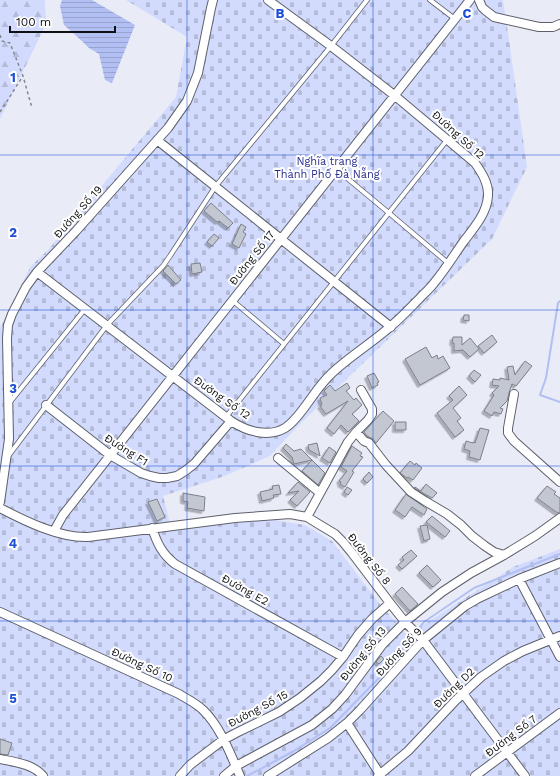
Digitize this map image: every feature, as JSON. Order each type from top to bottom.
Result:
[{"type":"street","name":"Đường Số 19","points":[[0,502],[9,439],[7,338],[8,325],[12,314],[26,286],[37,272],[76,231],[168,128],[187,101],[198,73],[211,8],[214,0]]},
{"type":"street","name":"Đường Số 12","points":[[37,272],[238,426],[255,432],[266,433],[275,432],[294,422],[324,381],[332,373],[391,327],[433,284],[478,222],[485,208],[488,197],[487,185],[483,176],[475,163],[394,95],[268,0]]},
{"type":"street","name":"Đường Số 17","points":[[54,531],[63,515],[110,455],[470,0]]},
{"type":"street","points":[[479,0],[482,7],[494,17],[546,28],[560,24]]},
{"type":"street","points":[[157,140],[391,327]]},
{"type":"street","points":[[307,517],[348,442],[372,414],[372,409],[361,390]]},
{"type":"street","points":[[514,394],[508,433],[514,441],[560,482]]},
{"type":"street","name":"Đường F1","points":[[46,405],[110,455],[141,473],[159,478],[177,476],[186,471],[194,464],[229,419]]},
{"type":"street","points":[[356,432],[364,441],[369,443],[386,465],[411,492],[447,514],[484,546],[494,552],[504,555]]},
{"type":"street","name":"Đường Số 19","points":[[0,470],[7,455]]},
{"type":"street","points":[[278,458],[320,493]]},
{"type":"street","name":"Đường Số 8","points":[[0,508],[26,521],[54,531],[73,536],[88,537],[235,518],[290,514],[307,517],[335,534],[343,542],[390,604],[423,640],[525,776]]},
{"type":"street","name":"Đường Số 13","points":[[224,776],[236,766],[312,725],[332,709],[345,695],[382,645],[405,622],[442,592],[471,573],[535,536],[560,518]]},
{"type":"street","name":"Đường E2","points":[[152,528],[161,550],[169,560],[343,657]]},
{"type":"street","name":"Đường Số 9","points":[[268,776],[328,738],[347,723],[423,640],[465,606],[477,599],[521,583],[560,563]]},
{"type":"street","points":[[521,583],[560,657]]},
{"type":"street","name":"Đường Số 15","points":[[180,776],[190,765],[223,740],[279,712],[300,698],[332,670],[372,618],[390,604]]},
{"type":"street","name":"Đường Số 10","points":[[0,612],[192,701],[203,710],[212,721],[240,776]]},
{"type":"street","name":"Đường D2","points":[[380,776],[408,751],[481,677],[504,661],[523,651],[560,636]]},
{"type":"street","name":"Đường Số 7","points":[[475,776],[560,712]]},
{"type":"street","points":[[347,723],[380,776]]},
{"type":"street","points":[[0,759],[33,768],[40,772],[43,776]]},
{"type":"lane","points":[[7,455],[107,325],[163,266],[215,187],[367,0]]},
{"type":"lane","points":[[430,0],[454,19]]},
{"type":"lane","points":[[229,419],[284,344],[447,140]]},
{"type":"lane","points":[[336,169],[448,263]]},
{"type":"lane","points":[[233,300],[284,344]]},
{"type":"lane","points":[[8,404],[85,309]]},
{"type":"path","points":[[0,35],[2,41],[10,43],[23,76],[32,108]]},
{"type":"path","points":[[0,112],[23,76]]},
{"type":"green space","points":[[0,0],[45,0],[46,24],[0,119]]},
{"type":"green space","name":"Nghĩa trang Thành Phố Đà Nẵng","points":[[126,0],[503,0],[527,167],[492,239],[298,426],[270,456],[222,477],[163,496],[171,527],[275,520],[305,525],[332,541],[379,603],[405,633],[411,633],[513,567],[560,549],[560,776],[0,776],[0,328],[31,266],[48,250],[176,97],[187,37]]},
{"type":"shaded area","points":[[62,0],[92,0],[135,25],[112,83],[105,80],[99,54],[89,48],[64,25],[60,6]]},
{"type":"building","points":[[211,203],[233,223],[228,228],[219,221],[217,222],[204,211]]},
{"type":"building","points":[[241,224],[246,227],[243,232],[246,234],[239,248],[232,244]]},
{"type":"building","points":[[214,234],[219,238],[212,246],[207,242]]},
{"type":"building","points":[[200,263],[202,272],[192,274],[191,264]]},
{"type":"building","points":[[168,265],[181,280],[176,284],[163,271]]},
{"type":"building","points":[[464,315],[469,315],[469,321],[463,320]]},
{"type":"building","points":[[492,335],[497,342],[484,353],[478,346]]},
{"type":"building","points":[[453,337],[462,337],[462,345],[470,338],[479,349],[470,357],[463,350],[454,351],[454,343],[452,343]]},
{"type":"building","points":[[426,347],[432,358],[437,355],[438,359],[443,356],[450,368],[420,385],[405,359]]},
{"type":"building","points":[[525,361],[532,366],[516,386],[512,384],[507,401],[500,408],[503,409],[501,414],[494,412],[492,416],[484,411],[494,395],[492,393],[499,386],[492,385],[493,379],[500,380],[500,378],[509,380],[507,367],[513,366],[515,375]]},
{"type":"building","points":[[474,370],[481,375],[475,382],[469,376]]},
{"type":"building","points":[[374,373],[379,382],[377,383],[378,385],[372,388],[367,376]]},
{"type":"building","points":[[347,383],[350,388],[346,391],[354,400],[356,398],[362,405],[352,414],[359,421],[348,432],[341,425],[334,434],[327,428],[348,401],[326,414],[320,406],[322,405],[320,398],[327,395],[324,391],[330,385],[335,391]]},
{"type":"building","points":[[459,386],[467,395],[453,408],[461,418],[457,421],[464,430],[455,437],[437,413],[453,400],[449,396]]},
{"type":"building","points":[[383,411],[394,421],[376,443],[364,432]]},
{"type":"building","points":[[395,422],[406,422],[406,430],[395,430]]},
{"type":"building","points":[[480,428],[489,430],[480,460],[469,457],[470,451],[464,449],[466,441],[475,443]]},
{"type":"building","points":[[317,443],[320,456],[309,450],[308,445]]},
{"type":"building","points":[[286,444],[294,451],[301,449],[312,460],[294,464],[292,457],[283,448]]},
{"type":"building","points":[[352,446],[362,453],[360,456],[363,457],[352,471],[354,472],[345,487],[340,484],[341,482],[339,481],[347,471],[341,467]]},
{"type":"building","points":[[329,447],[336,452],[330,463],[322,458]]},
{"type":"building","points":[[312,460],[325,473],[318,485],[302,471]]},
{"type":"building","points":[[410,461],[415,465],[416,463],[422,468],[413,480],[400,473]]},
{"type":"building","points":[[369,472],[373,477],[367,483],[363,479]]},
{"type":"building","points":[[298,482],[310,492],[297,506],[290,500],[299,491],[288,493]]},
{"type":"building","points":[[426,484],[437,493],[432,498],[414,488],[415,487],[421,491]]},
{"type":"building","points":[[279,485],[281,494],[273,495],[274,498],[262,501],[260,492],[273,489],[272,486]]},
{"type":"building","points":[[547,486],[556,492],[554,494],[560,498],[560,513],[556,512],[537,498]]},
{"type":"building","points":[[347,487],[352,490],[348,495],[344,492]]},
{"type":"building","points":[[183,493],[205,497],[204,511],[187,508],[188,502],[183,501]]},
{"type":"building","points":[[406,494],[427,509],[424,515],[412,507],[405,517],[395,510]]},
{"type":"building","points":[[157,499],[165,517],[157,521],[148,502]]},
{"type":"building","points":[[432,516],[450,531],[445,537],[426,522]]},
{"type":"building","points":[[427,525],[430,539],[424,541],[420,526]]},
{"type":"building","points":[[411,550],[417,556],[402,569],[398,565],[404,560],[402,557]]},
{"type":"building","points":[[427,565],[441,580],[433,587],[419,573]]},
{"type":"building","points":[[402,587],[418,604],[410,611],[395,594]]},
{"type":"building","points":[[381,656],[384,659],[379,664],[376,662]]},
{"type":"building","points":[[0,739],[12,743],[8,755],[0,754]]},
{"type":"waterway","points":[[560,301],[558,303],[546,378],[540,395],[560,402]]},
{"type":"waterway","points":[[419,628],[424,622],[474,588],[560,554]]},
{"type":"waterway","points":[[247,776],[294,751],[330,728],[379,678],[412,638]]}]
